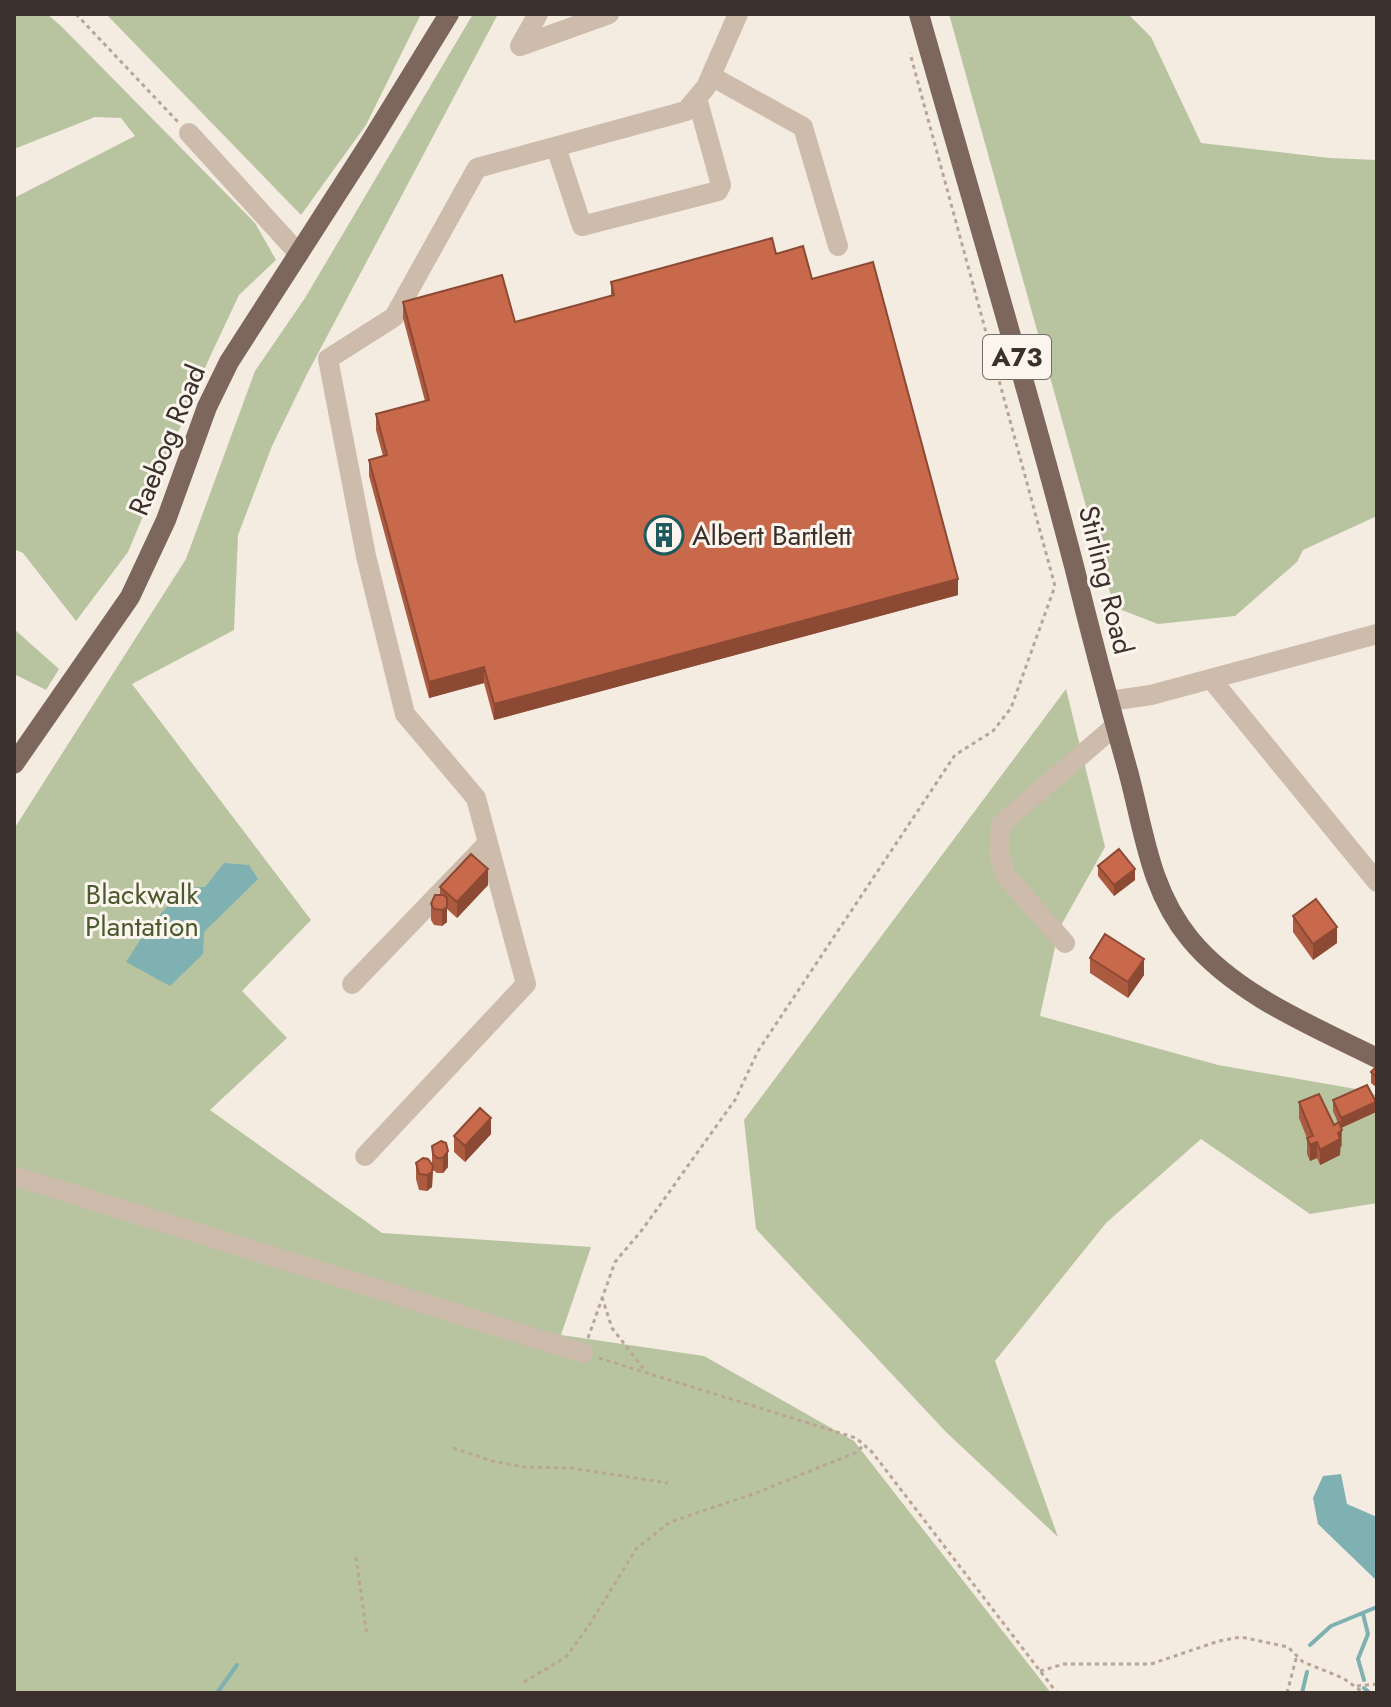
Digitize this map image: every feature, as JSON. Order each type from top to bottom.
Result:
[{"type":"main road","name":"Raebog Road","points":[[14,764],[130,597],[166,520],[207,407],[229,362],[449,14]]},
{"type":"main road","name":"Stirling Road","points":[[919,14],[1043,447],[1147,853],[1162,898],[1190,939],[1247,989],[1377,1058]]},
{"type":"street","points":[[538,14],[520,46],[609,14]]},
{"type":"street","points":[[365,1156],[526,984],[476,798],[405,714],[366,556],[328,359],[394,317],[477,168],[686,111],[711,76],[738,14]]},
{"type":"street","points":[[711,76],[803,127],[838,246]]},
{"type":"street","points":[[556,147],[582,226],[718,191],[721,185],[697,98]]},
{"type":"street","points":[[189,133],[299,254]]},
{"type":"street","points":[[1109,701],[1151,695],[1377,634]]},
{"type":"street","points":[[1211,679],[1377,882]]},
{"type":"street","points":[[1065,943],[1006,876],[999,854],[1001,824],[1115,726]]},
{"type":"street","points":[[352,984],[488,843]]},
{"type":"street","points":[[14,1176],[583,1353]]},
{"type":"path","points":[[76,14],[189,133]]},
{"type":"path","points":[[908,42],[1055,586],[1011,708],[993,731],[955,755],[758,1051],[735,1100],[642,1230],[615,1262],[583,1353],[856,1438],[872,1452],[1057,1693]]},
{"type":"path","points":[[602,1297],[612,1328],[646,1372]]},
{"type":"path","points":[[524,1682],[566,1657],[636,1549],[670,1522],[756,1493],[855,1453],[864,1445]]},
{"type":"path","points":[[453,1448],[492,1461],[524,1467],[571,1468],[668,1483]]},
{"type":"path","points":[[356,1557],[367,1636]]},
{"type":"path","points":[[1040,1671],[1064,1664],[1151,1664],[1219,1641],[1241,1637],[1288,1647],[1303,1662],[1356,1686],[1364,1693]]},
{"type":"path","points":[[1287,1693],[1297,1655]]},
{"type":"path","points":[[1356,1686],[1377,1684]]},
{"type":"green space","points":[[14,14],[47,14],[61,26],[255,223],[276,260],[239,295],[128,552],[76,621],[23,553],[14,549],[14,198],[135,136],[121,118],[95,117],[14,149]]},
{"type":"green space","points":[[106,14],[421,14],[366,125],[301,215]]},
{"type":"green space","name":"Blackwalk Plantation","points":[[473,14],[498,14],[272,446],[238,535],[234,630],[132,684],[311,920],[242,991],[287,1038],[210,1110],[382,1233],[591,1247],[561,1335],[704,1356],[854,1441],[1051,1693],[14,1693],[14,829],[186,559],[255,371],[305,298]]},
{"type":"green space","points":[[949,14],[1128,14],[1151,37],[1201,143],[1329,158],[1377,160],[1377,516],[1303,550],[1297,562],[1235,616],[1158,624],[1114,607]]},
{"type":"green space","points":[[14,629],[59,669],[46,690],[14,674]]},
{"type":"green space","points":[[1066,689],[1105,847],[1059,929],[1040,1016],[1218,1065],[1377,1095],[1377,1203],[1310,1214],[1201,1139],[1106,1223],[995,1361],[1058,1537],[946,1432],[756,1229],[744,1120]]},
{"type":"water","points":[[224,863],[249,865],[258,879],[204,932],[203,954],[170,986],[126,962],[144,934],[183,888],[205,887]]},
{"type":"water","points":[[1341,1474],[1347,1504],[1377,1517],[1377,1581],[1318,1524],[1313,1498],[1323,1476]]},
{"type":"building","name":"Albert Bartlett","points":[[772,238],[776,254],[803,246],[812,279],[873,262],[958,579],[494,704],[484,667],[429,682],[369,460],[387,455],[376,414],[429,400],[403,302],[502,275],[515,322],[614,295],[611,282]]},
{"type":"building","points":[[1119,849],[1135,869],[1114,885],[1098,866]]},
{"type":"building","points":[[471,854],[488,869],[457,902],[440,887]]},
{"type":"building","points":[[435,895],[447,898],[447,907],[434,909],[431,904]]},
{"type":"building","points":[[1316,899],[1337,927],[1313,944],[1293,916]]},
{"type":"building","points":[[1105,934],[1144,959],[1128,982],[1090,958]]},
{"type":"building","points":[[1367,1085],[1376,1102],[1341,1118],[1333,1100]]},
{"type":"building","points":[[1319,1094],[1334,1125],[1339,1122],[1342,1130],[1338,1133],[1340,1139],[1320,1150],[1317,1142],[1310,1145],[1307,1138],[1313,1136],[1299,1102]]},
{"type":"building","points":[[480,1108],[491,1118],[465,1146],[454,1136]]},
{"type":"building","points":[[441,1141],[446,1143],[448,1151],[443,1158],[437,1158],[432,1146]]},
{"type":"building","points":[[423,1158],[433,1166],[432,1172],[427,1175],[419,1174],[416,1163]]},
{"type":"waterway","points":[[1310,1645],[1331,1626],[1377,1607]]},
{"type":"waterway","points":[[1363,1614],[1368,1634],[1358,1659],[1364,1680]]},
{"type":"waterway","points":[[217,1693],[237,1665]]},
{"type":"waterway","points":[[1302,1693],[1307,1672]]},
{"type":"waterway","points":[[1364,1688],[1370,1693]]},
{"type":"place","name":"Albert Bartlett","points":[[664,535]]}]
